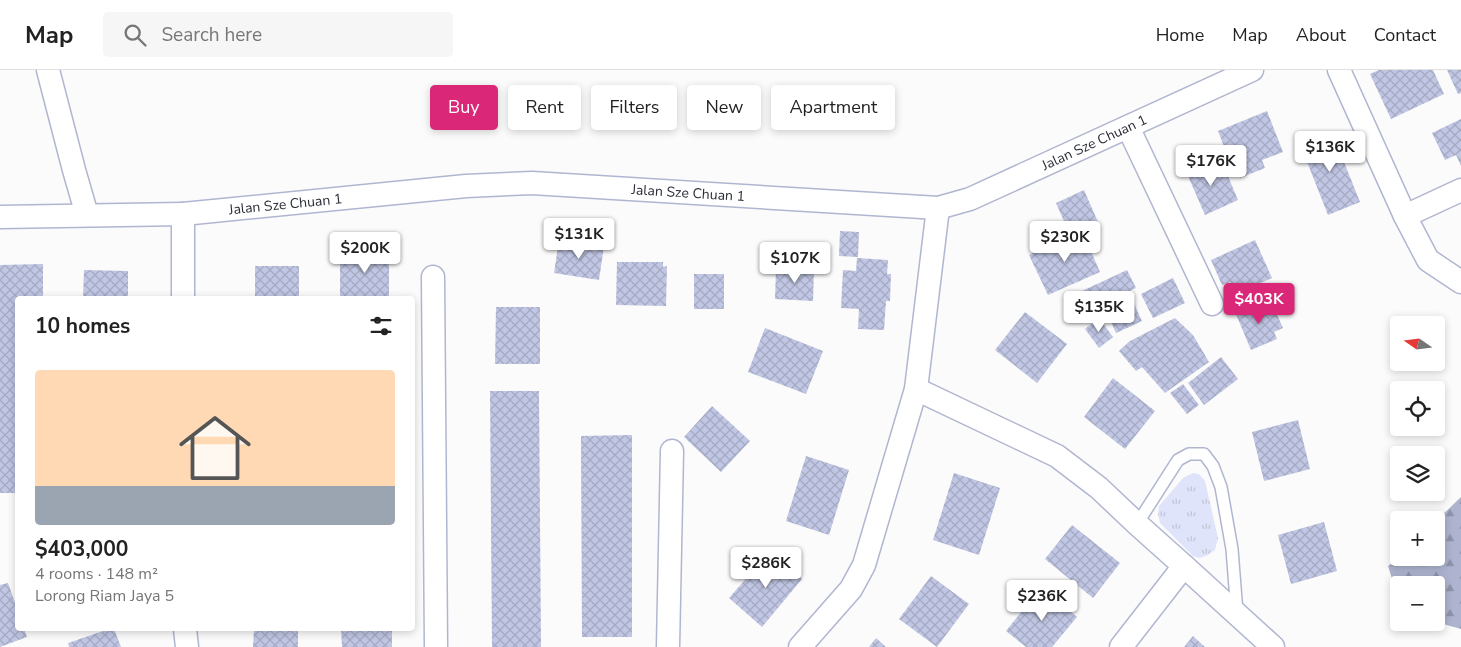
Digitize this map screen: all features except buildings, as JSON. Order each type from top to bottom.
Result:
[{"type":"street","points":[[48,70],[87,215]]},
{"type":"street","name":"Jalan Sze Chuan 1","points":[[0,216],[183,214],[466,186],[532,183],[938,208],[970,199],[1252,70]]},
{"type":"street","points":[[1339,70],[1405,216],[1428,260],[1461,282]]},
{"type":"street","points":[[1128,127],[1212,304]]},
{"type":"street","points":[[1405,216],[1461,190]]},
{"type":"street","points":[[800,647],[851,589],[864,565],[916,390],[938,208]]},
{"type":"street","points":[[183,214],[183,296]]},
{"type":"street","points":[[433,278],[436,647]]},
{"type":"street","points":[[916,390],[1057,456],[1099,488],[1273,647]]},
{"type":"street","points":[[668,647],[672,451]]},
{"type":"street","points":[[1121,647],[1184,566]]},
{"type":"street","points":[[185,631],[187,647]]},
{"type":"lane","points":[[1137,524],[1178,460],[1189,454],[1204,454],[1213,466],[1221,487],[1232,549],[1237,613]]},
{"type":"green space","points":[[1193,473],[1199,474],[1205,481],[1218,538],[1215,550],[1199,558],[1193,556],[1160,523],[1158,514],[1159,506],[1183,478]]},
{"type":"green space","points":[[1461,497],[1461,629],[1445,625],[1445,576],[1391,576],[1388,566],[1390,564],[1390,566],[1445,566],[1445,512]]}]
